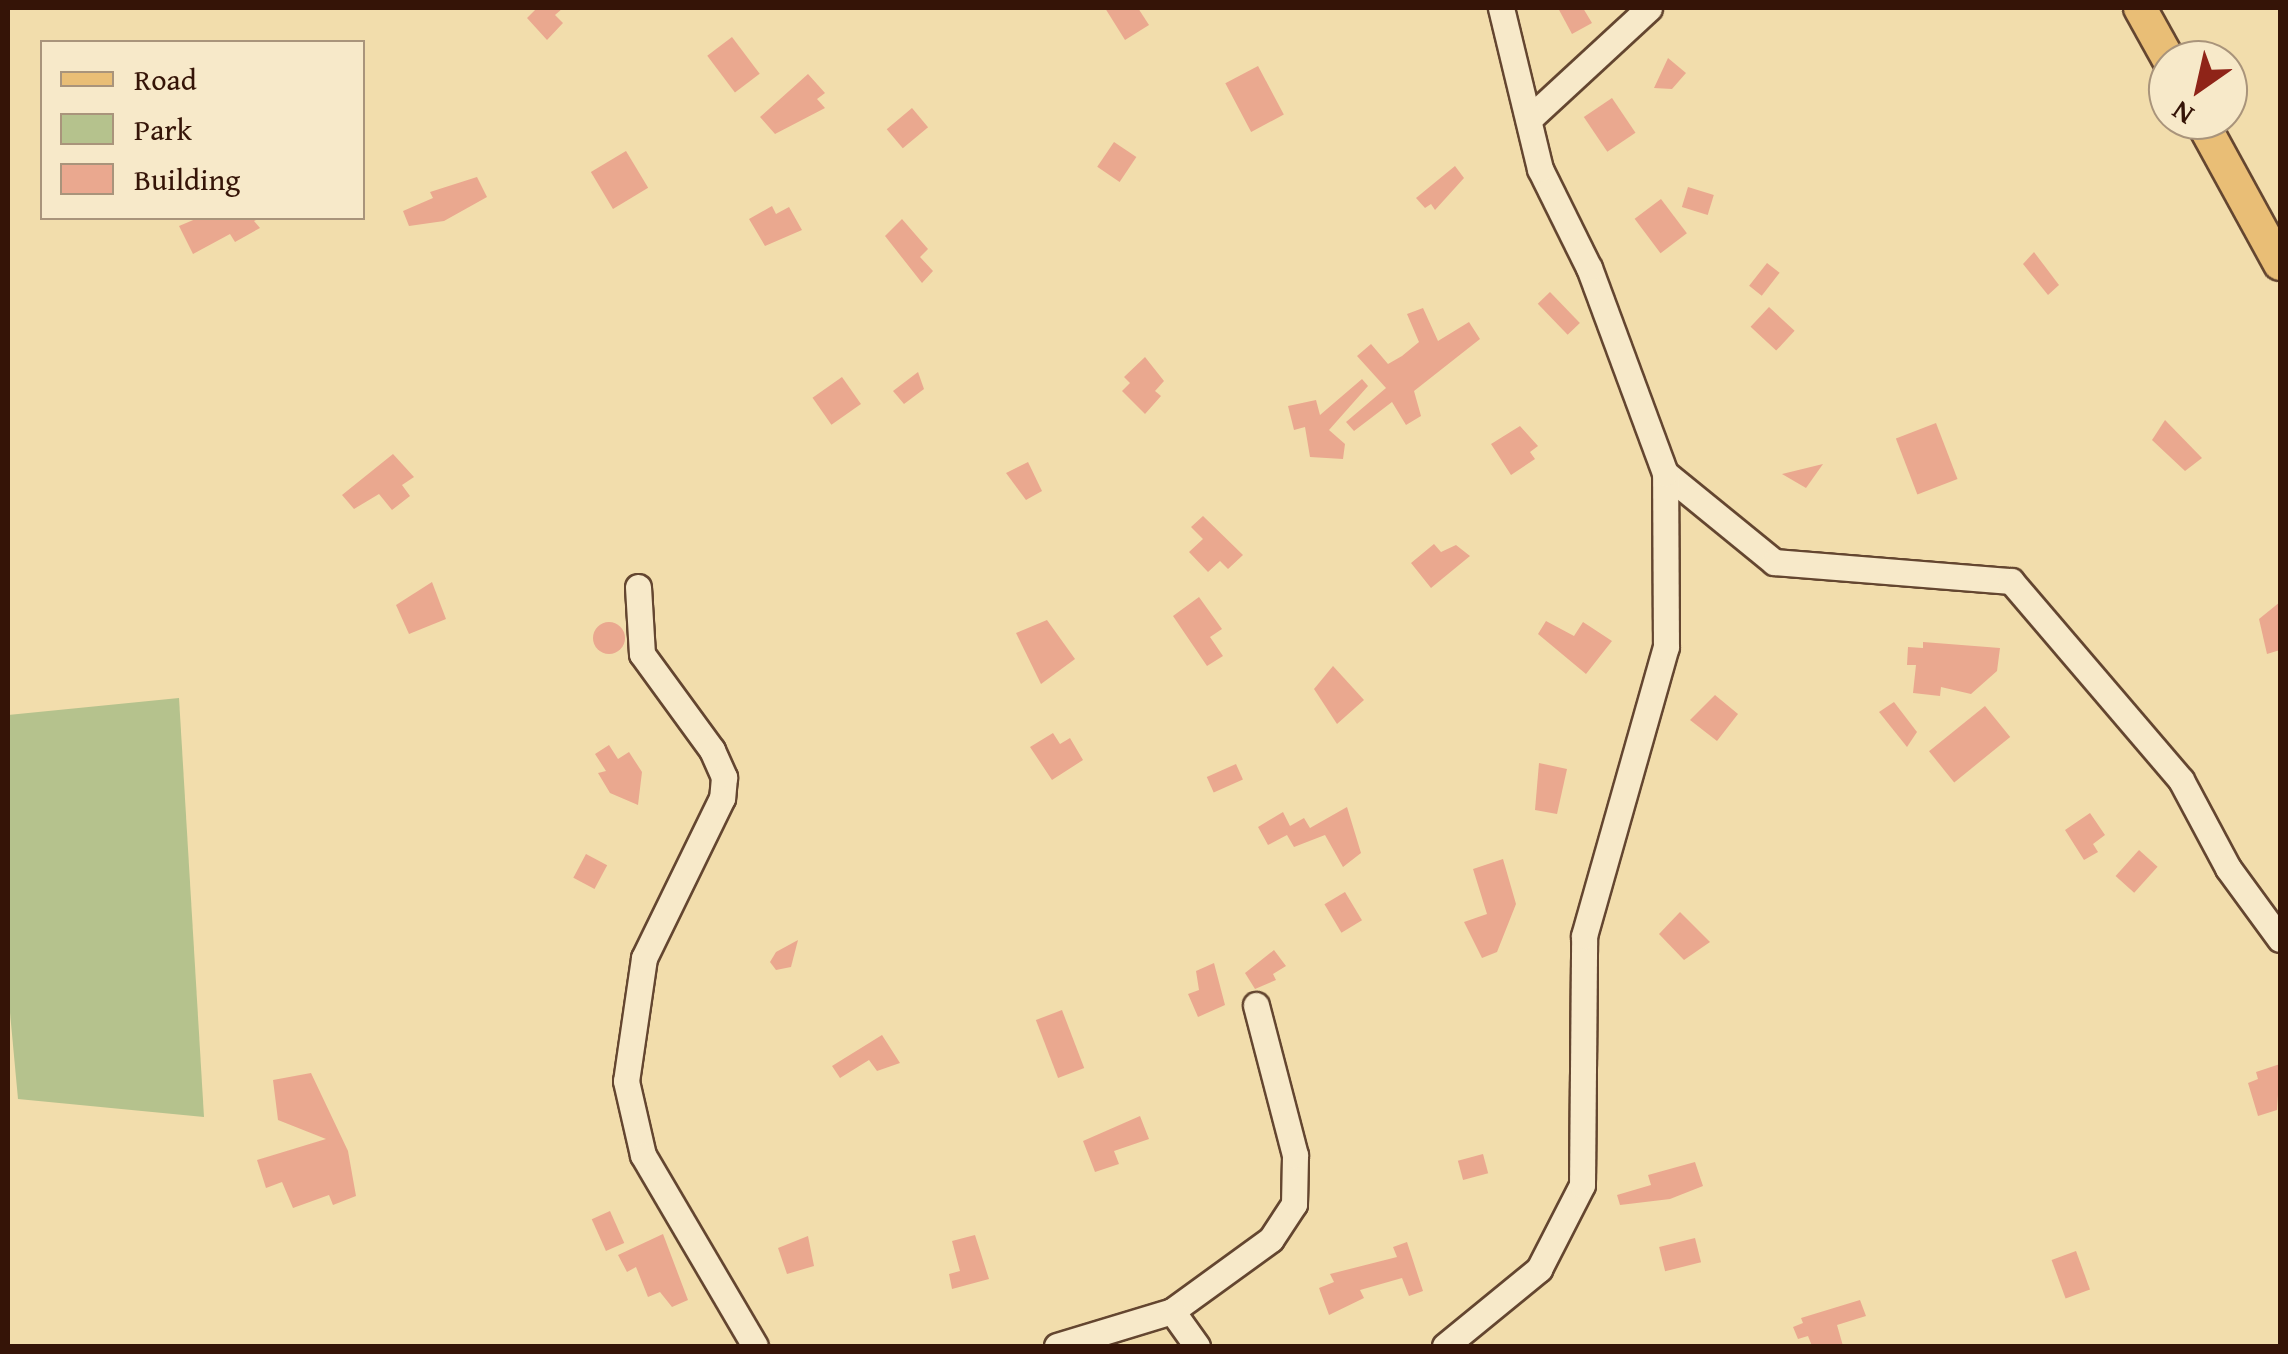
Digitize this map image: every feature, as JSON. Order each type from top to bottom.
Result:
[{"type":"main road","points":[[2140,8],[2157,40]]},
{"type":"main road","points":[[2213,140],[2280,264]]},
{"type":"street","points":[[1445,1346],[1539,1269],[1582,1185],[1584,936],[1666,647],[1665,473],[1589,268],[1540,169],[1501,8]]},
{"type":"street","points":[[1530,118],[1650,8]]},
{"type":"street","points":[[1665,473],[1774,562],[2011,581],[2181,780],[2228,868],[2280,939]]},
{"type":"street","points":[[638,588],[642,654],[712,750],[724,777],[722,798],[644,958],[626,1081],[644,1155],[755,1346]]},
{"type":"street","points":[[1057,1346],[1172,1311],[1271,1239],[1294,1204],[1295,1154],[1256,1005]]},
{"type":"street","points":[[1172,1311],[1197,1346]]},
{"type":"green space","points":[[179,698],[204,1117],[18,1099],[8,991],[8,715]]},
{"type":"building","points":[[537,8],[563,8],[555,15],[563,23],[547,40],[527,18]]},
{"type":"building","points":[[1105,8],[1138,8],[1149,25],[1125,40]]},
{"type":"building","points":[[1558,8],[1583,8],[1592,23],[1572,34]]},
{"type":"building","points":[[732,37],[760,74],[735,92],[707,56]]},
{"type":"building","points":[[1668,58],[1686,73],[1672,89],[1654,88]]},
{"type":"building","points":[[1258,66],[1284,115],[1251,132],[1225,83]]},
{"type":"building","points":[[808,74],[825,93],[817,99],[825,108],[775,134],[760,117]]},
{"type":"building","points":[[1612,98],[1635,133],[1607,152],[1584,117]]},
{"type":"building","points":[[912,108],[928,127],[903,148],[887,129]]},
{"type":"building","points":[[1114,142],[1136,157],[1120,182],[1097,167]]},
{"type":"building","points":[[626,151],[648,188],[613,209],[591,172]]},
{"type":"building","points":[[1455,166],[1464,178],[1435,210],[1431,204],[1425,208],[1416,198]]},
{"type":"building","points":[[477,177],[487,197],[444,221],[409,226],[403,211],[433,198],[430,192]]},
{"type":"building","points":[[1688,187],[1714,195],[1708,215],[1682,207]]},
{"type":"building","points":[[1661,199],[1687,233],[1661,253],[1635,219]]},
{"type":"building","points":[[772,206],[776,214],[789,207],[802,230],[765,246],[749,219]]},
{"type":"building","points":[[902,219],[928,249],[920,257],[933,271],[922,283],[885,236]]},
{"type":"building","points":[[193,220],[256,220],[260,228],[235,242],[230,234],[193,254],[179,226]]},
{"type":"building","points":[[2034,252],[2059,285],[2048,295],[2023,264]]},
{"type":"building","points":[[1767,263],[1780,273],[1762,296],[1749,286]]},
{"type":"building","points":[[1550,292],[1580,323],[1568,335],[1538,304]]},
{"type":"building","points":[[1769,307],[1795,331],[1776,351],[1751,327]]},
{"type":"building","points":[[1423,308],[1438,341],[1469,322],[1480,339],[1414,391],[1421,416],[1406,425],[1392,402],[1354,431],[1346,422],[1386,388],[1357,356],[1371,344],[1388,364],[1402,356],[1419,342],[1407,314]]},
{"type":"building","points":[[1145,357],[1164,381],[1155,391],[1161,396],[1145,414],[1122,391],[1130,383],[1124,377]]},
{"type":"building","points":[[918,372],[924,389],[904,404],[893,391]]},
{"type":"building","points":[[842,377],[861,404],[831,425],[813,398]]},
{"type":"building","points":[[1362,379],[1368,386],[1329,430],[1345,444],[1343,459],[1310,457],[1305,427],[1294,430],[1288,406],[1316,400],[1320,415]]},
{"type":"building","points":[[2165,420],[2202,458],[2185,471],[2152,440]]},
{"type":"building","points":[[1936,423],[1958,479],[1917,494],[1896,438]]},
{"type":"building","points":[[1520,426],[1538,446],[1530,452],[1535,459],[1511,475],[1491,444]]},
{"type":"building","points":[[393,454],[414,477],[402,485],[410,496],[392,510],[379,494],[354,509],[342,495]]},
{"type":"building","points":[[1028,462],[1042,491],[1026,500],[1006,473]]},
{"type":"building","points":[[1823,464],[1806,488],[1782,474]]},
{"type":"building","points":[[1203,516],[1243,555],[1228,569],[1220,561],[1208,572],[1189,552],[1203,539],[1191,527]]},
{"type":"building","points":[[1434,544],[1441,552],[1456,545],[1470,556],[1431,588],[1411,563]]},
{"type":"building","points":[[432,582],[446,619],[409,634],[396,605]]},
{"type":"building","points":[[1199,597],[1222,629],[1210,637],[1223,656],[1207,666],[1173,616]]},
{"type":"building","points":[[2280,602],[2280,650],[2267,654],[2259,619]]},
{"type":"building","points":[[1047,620],[1075,659],[1041,684],[1016,633]]},
{"type":"building","points":[[1546,621],[1574,636],[1583,622],[1612,641],[1586,674],[1538,634]]},
{"type":"building","points":[[609,622],[620,627],[625,638],[620,649],[609,654],[598,649],[593,638],[598,627]]},
{"type":"building","points":[[1923,642],[2000,648],[1997,671],[1971,694],[1941,687],[1940,696],[1913,693],[1916,665],[1907,665],[1908,647],[1923,648]]},
{"type":"building","points":[[1333,666],[1364,700],[1337,724],[1314,689]]},
{"type":"building","points":[[1715,695],[1738,714],[1717,741],[1690,720]]},
{"type":"building","points":[[1894,702],[1917,732],[1907,747],[1879,712]]},
{"type":"building","points":[[1985,706],[2010,737],[1954,782],[1929,751]]},
{"type":"building","points":[[1053,733],[1060,744],[1070,738],[1083,760],[1052,780],[1030,747]]},
{"type":"building","points":[[609,745],[618,759],[629,752],[642,772],[638,805],[610,793],[598,773],[606,771],[595,754]]},
{"type":"building","points":[[1539,763],[1567,769],[1557,814],[1535,810]]},
{"type":"building","points":[[1236,764],[1243,780],[1214,793],[1207,777]]},
{"type":"building","points":[[1347,807],[1361,853],[1343,867],[1325,835],[1294,847],[1287,835],[1268,845],[1258,827],[1283,812],[1290,826],[1304,818],[1310,828]]},
{"type":"building","points":[[2090,813],[2105,835],[2093,844],[2098,852],[2084,860],[2065,830]]},
{"type":"building","points":[[2139,850],[2158,867],[2134,893],[2116,876]]},
{"type":"building","points":[[586,854],[607,865],[595,889],[573,878]]},
{"type":"building","points":[[1503,859],[1516,904],[1497,952],[1482,958],[1464,922],[1487,914],[1473,869]]},
{"type":"building","points":[[1345,892],[1362,920],[1341,933],[1324,904]]},
{"type":"building","points":[[1680,912],[1710,942],[1684,960],[1659,934]]},
{"type":"building","points":[[798,940],[791,967],[776,970],[770,962],[776,952]]},
{"type":"building","points":[[1274,950],[1286,966],[1273,974],[1276,980],[1255,989],[1245,973]]},
{"type":"building","points":[[1214,963],[1225,1005],[1198,1017],[1188,994],[1199,990],[1196,971]]},
{"type":"building","points":[[1062,1010],[1084,1068],[1058,1078],[1036,1020]]},
{"type":"building","points":[[882,1035],[900,1063],[877,1071],[869,1060],[840,1078],[832,1066]]},
{"type":"building","points":[[2280,1064],[2277,1110],[2258,1116],[2248,1083],[2258,1079],[2256,1072]]},
{"type":"building","points":[[311,1073],[348,1151],[356,1196],[333,1205],[329,1195],[293,1208],[282,1182],[266,1188],[257,1160],[326,1139],[278,1120],[273,1080]]},
{"type":"building","points":[[1140,1116],[1149,1139],[1114,1151],[1119,1164],[1095,1172],[1083,1141]]},
{"type":"building","points":[[1483,1154],[1488,1173],[1463,1180],[1458,1161]]},
{"type":"building","points":[[1695,1162],[1703,1186],[1670,1199],[1620,1205],[1617,1195],[1651,1185],[1648,1175]]},
{"type":"building","points":[[610,1211],[624,1243],[606,1251],[592,1219]]},
{"type":"building","points":[[663,1234],[688,1300],[672,1307],[660,1292],[648,1297],[636,1267],[627,1272],[618,1255]]},
{"type":"building","points":[[975,1235],[989,1279],[952,1289],[949,1274],[960,1271],[952,1241]]},
{"type":"building","points":[[808,1236],[814,1266],[787,1274],[778,1248]]},
{"type":"building","points":[[1695,1238],[1701,1262],[1665,1271],[1659,1247]]},
{"type":"building","points":[[1407,1242],[1423,1291],[1409,1296],[1402,1278],[1360,1290],[1364,1298],[1329,1315],[1319,1288],[1334,1282],[1330,1274],[1397,1257],[1393,1247]]},
{"type":"building","points":[[2076,1251],[2090,1290],[2066,1298],[2052,1260]]},
{"type":"building","points":[[1860,1300],[1866,1316],[1837,1325],[1843,1346],[1812,1346],[1808,1336],[1798,1339],[1793,1327],[1803,1323],[1801,1318]]}]
